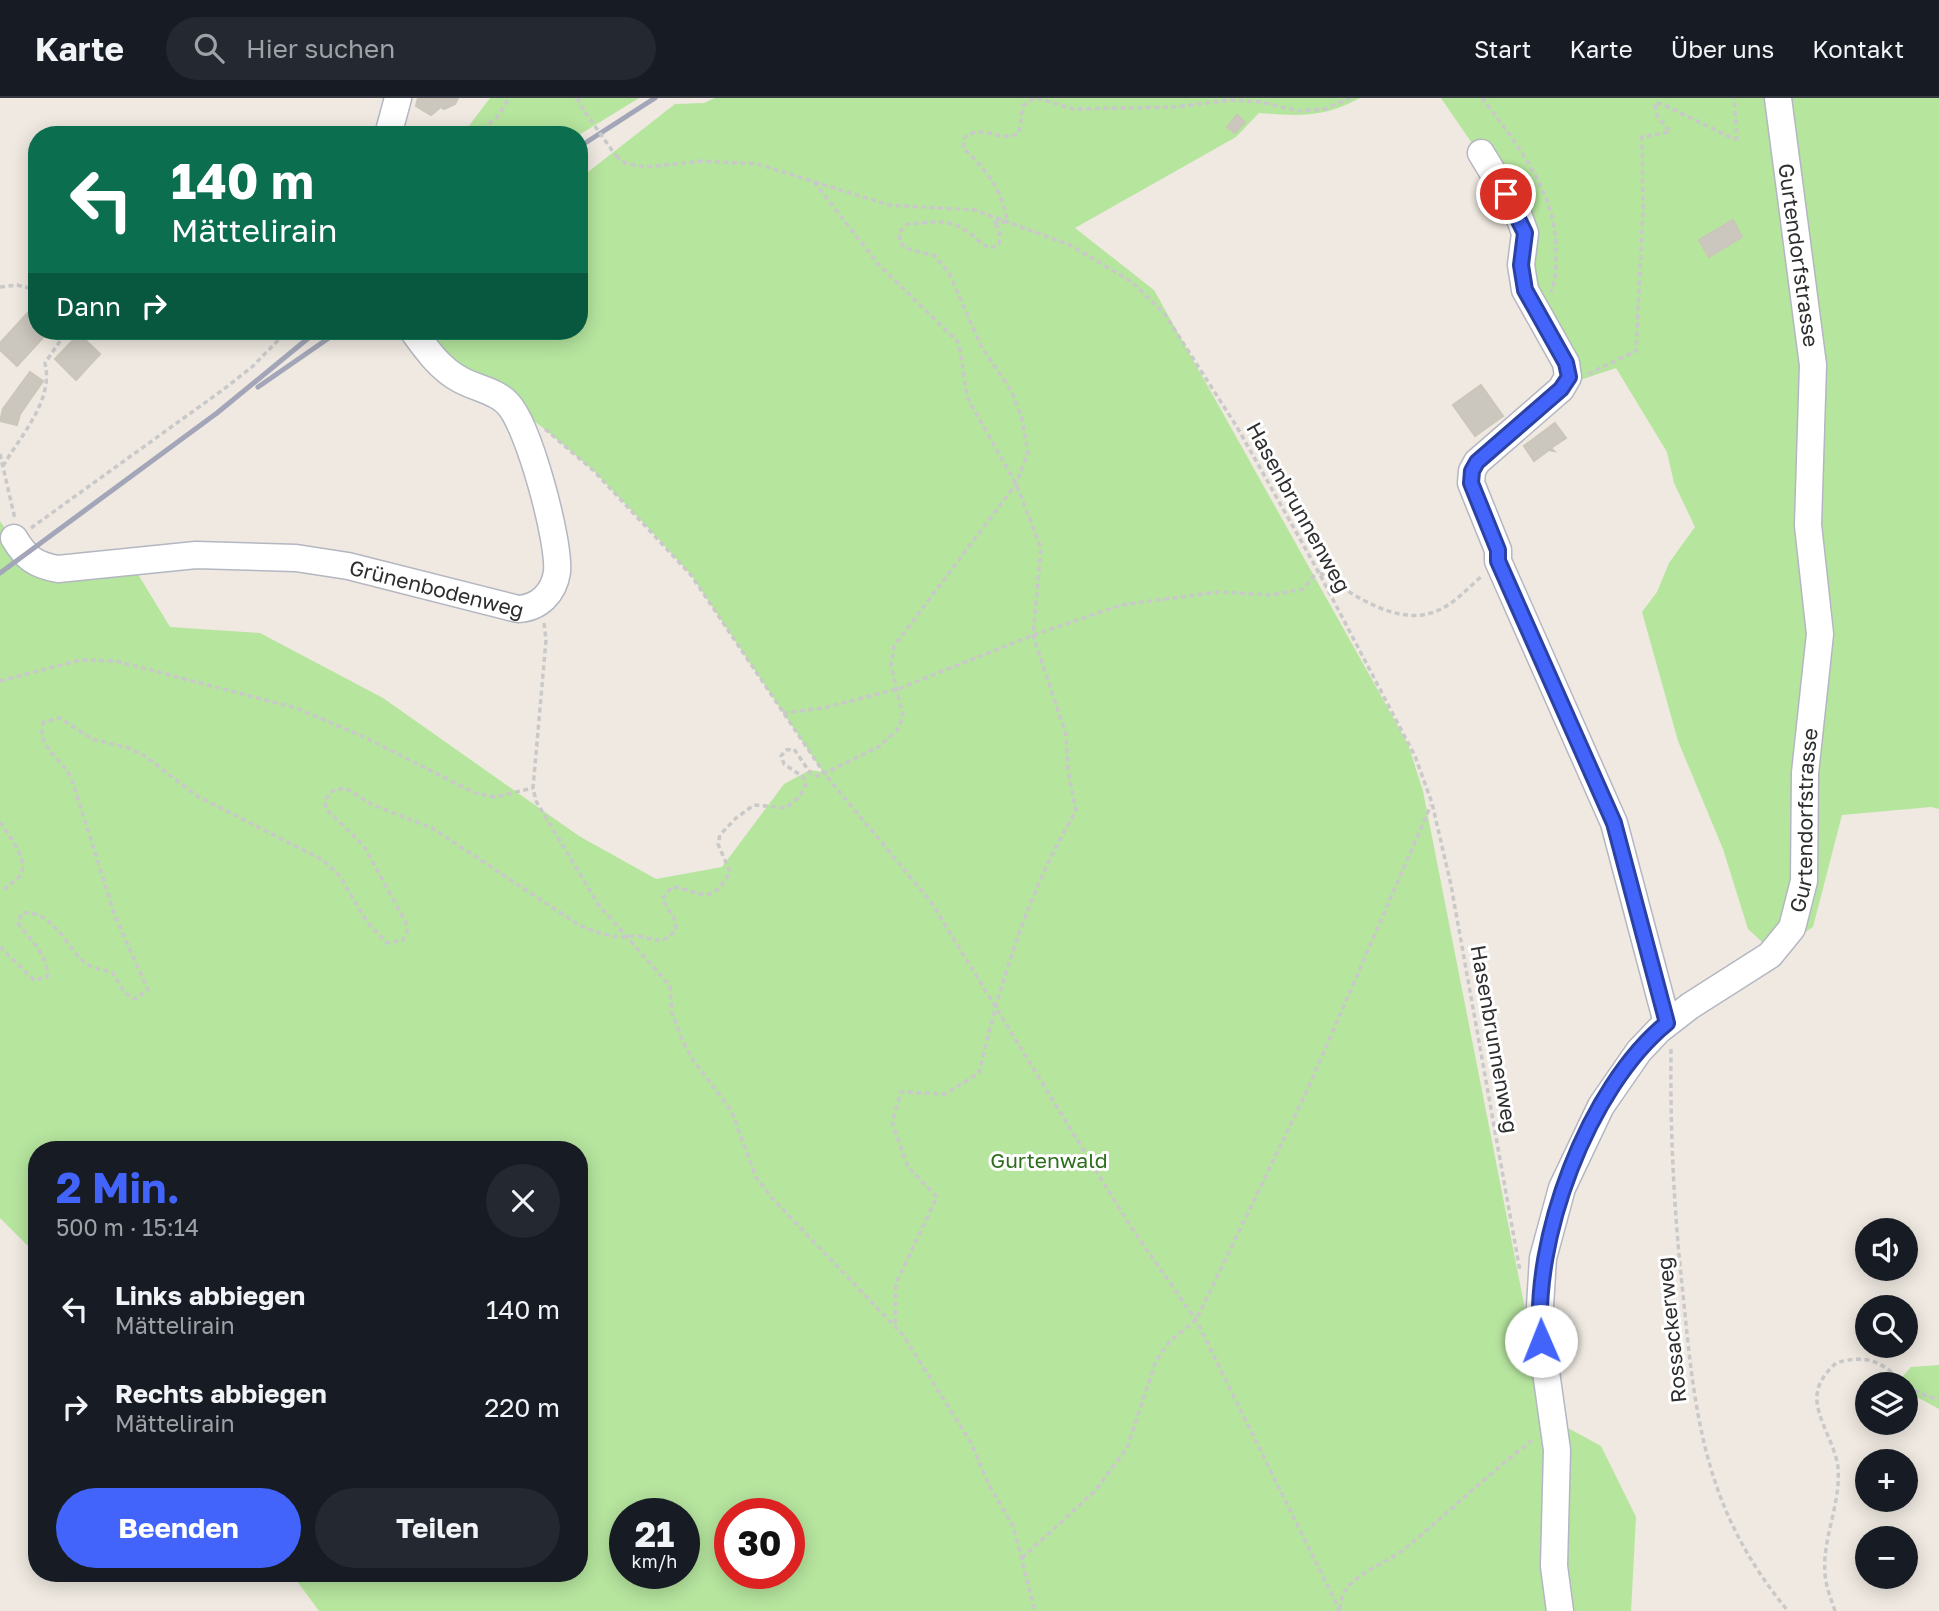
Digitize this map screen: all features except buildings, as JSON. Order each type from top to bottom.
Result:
[{"type":"street","points":[[390,126],[398,98]]},
{"type":"street","name":"Gurtendorfstrasse","points":[[1560,1611],[1553,1566],[1557,1450],[1539,1322],[1543,1258],[1562,1188],[1601,1106],[1639,1051],[1667,1023],[1770,955],[1781,944],[1792,928],[1804,881],[1805,773],[1820,634],[1808,525],[1814,365],[1778,98]]},
{"type":"street","points":[[1481,153],[1518,214],[1525,233],[1521,265],[1525,290],[1566,363],[1569,377],[1561,389],[1477,462],[1472,471],[1471,483],[1498,550],[1498,561],[1614,823],[1667,1023]]},
{"type":"street","name":"Grünenbodenweg","points":[[14,538],[25,557],[39,566],[58,569],[196,555],[268,556],[348,566],[518,609],[542,601],[557,573],[554,543],[536,471],[508,403],[461,380],[443,367],[420,340]]},
{"type":"path","points":[[486,126],[498,116],[509,98]]},
{"type":"path","name":"Hasenbrunnenweg","points":[[577,98],[616,156],[625,163],[646,167],[703,161],[757,164],[888,205],[975,210],[1070,244],[1132,282],[1164,313],[1237,427],[1318,571],[1415,756],[1432,803],[1451,885],[1522,1284]]},
{"type":"path","points":[[0,947],[34,980],[47,977],[49,967],[18,923],[22,912],[34,912],[51,924],[84,962],[113,973],[124,992],[134,999],[148,990],[115,916],[72,780],[66,767],[41,740],[40,732],[44,722],[60,718],[92,739],[128,748],[145,756],[197,796],[323,860],[339,875],[367,922],[387,943],[403,940],[407,932],[406,923],[389,896],[383,875],[369,852],[326,809],[325,800],[332,791],[345,788],[373,805],[432,828],[579,925],[601,934],[625,937],[635,935],[660,942],[670,938],[676,929],[674,918],[662,899],[665,892],[672,887],[701,897],[709,894],[730,872],[718,844],[719,835],[754,805],[786,808],[800,796],[806,784],[803,777],[784,764],[781,756],[786,750],[793,749],[799,754],[811,774],[824,773],[880,746],[893,736],[903,716],[890,657],[894,646],[1016,484],[1028,453],[1022,419],[1012,392],[981,346],[973,322],[960,304],[944,266],[935,256],[905,248],[900,242],[899,233],[907,224],[940,220],[958,225],[983,246],[991,248],[999,244],[1000,230],[993,222],[1007,222],[1005,207],[988,172],[963,148],[965,137],[972,132],[987,131],[1003,138],[1012,137],[1019,132],[1023,106],[1036,98],[1073,109],[1175,107],[1230,100],[1261,102],[1298,111],[1325,109],[1350,98]]},
{"type":"path","points":[[1569,377],[1596,372],[1636,351],[1643,210],[1642,137],[1670,132],[1657,116],[1655,103],[1734,139],[1737,138],[1734,98]]},
{"type":"path","points":[[813,180],[879,265],[959,343],[967,397],[1016,484],[1041,548],[1033,635],[1066,735],[1068,771],[1076,811],[1054,848],[994,1008],[979,1073],[945,1094],[901,1092],[891,1122],[908,1167],[937,1197],[896,1283],[895,1325]]},
{"type":"path","points":[[0,287],[17,285],[28,288]]},
{"type":"path","points":[[3,466],[47,393],[49,378],[45,363],[61,340]]},
{"type":"path","points":[[51,515],[224,389],[253,366],[278,340]]},
{"type":"path","points":[[542,427],[594,471],[691,575],[824,773],[932,902],[994,1008],[1129,1224],[1196,1320],[1340,1611]]},
{"type":"path","points":[[0,454],[18,530],[14,538]]},
{"type":"path","points":[[783,713],[823,708],[898,689],[1033,635],[1121,606],[1218,592],[1271,595],[1303,589],[1318,571],[1379,607],[1416,615],[1437,611],[1454,601],[1498,561]]},
{"type":"path","points":[[542,601],[546,640],[533,788],[536,802],[598,904],[670,986],[673,1013],[683,1042],[692,1060],[731,1110],[756,1177],[772,1198],[895,1325],[970,1441],[989,1485],[1013,1526],[1035,1611]]},
{"type":"path","points":[[0,681],[80,660],[116,661],[296,708],[362,736],[475,793],[495,797],[533,788]]},
{"type":"path","points":[[1021,1558],[1095,1491],[1127,1448],[1156,1361],[1170,1341],[1196,1320],[1305,1095],[1432,803]]},
{"type":"path","points":[[0,822],[20,855],[23,868],[20,878],[5,889],[0,889]]},
{"type":"path","name":"Rossackerweg","points":[[1667,1023],[1671,1038],[1675,1223],[1693,1393],[1702,1443],[1728,1520],[1744,1550],[1788,1611]]},
{"type":"path","points":[[1835,1611],[1825,1577],[1825,1562],[1839,1491],[1832,1440],[1819,1413],[1817,1396],[1820,1385],[1836,1363],[1865,1358],[1890,1370],[1913,1389],[1939,1399]]},
{"type":"path","points":[[1340,1611],[1341,1595],[1355,1579],[1384,1565],[1482,1479],[1553,1424]]},
{"type":"green space","points":[[490,98],[639,98],[588,129],[588,126],[469,126]]},
{"type":"green space","name":"Gurtenwald","points":[[715,98],[1360,98],[1347,105],[1311,114],[1259,113],[1236,137],[1075,228],[1154,290],[1408,744],[1423,791],[1546,1416],[1601,1446],[1636,1517],[1631,1611],[319,1611],[298,1582],[588,1582],[588,1141],[28,1141],[28,1246],[0,1218],[0,521],[25,557],[130,561],[170,627],[260,633],[383,698],[579,836],[656,879],[722,867],[784,784],[810,770],[823,772],[691,575],[651,531],[594,471],[542,427],[425,340],[588,340],[588,172],[675,104],[704,103]]},
{"type":"green space","points":[[1441,98],[1939,98],[1939,809],[1931,807],[1842,815],[1813,927],[1773,952],[1748,929],[1723,849],[1678,741],[1642,612],[1657,592],[1669,563],[1695,527],[1674,483],[1667,452],[1616,368],[1580,380],[1527,292],[1530,228]]},
{"type":"green space","points":[[1939,1365],[1939,1409],[1918,1398],[1918,1372],[1907,1372],[1911,1367]]},
{"type":"railway","points":[[588,141],[655,98]]},
{"type":"railway","points":[[0,573],[217,413],[306,340]]},
{"type":"railway","points":[[258,387],[326,340]]},
{"type":"route","points":[[1506,194],[1525,233],[1521,265],[1525,290],[1566,363],[1569,377],[1561,389],[1477,462],[1472,471],[1471,483],[1498,550],[1498,561],[1614,823],[1667,1023],[1639,1051],[1601,1106],[1562,1188],[1543,1258],[1539,1322],[1541,1341]]}]
